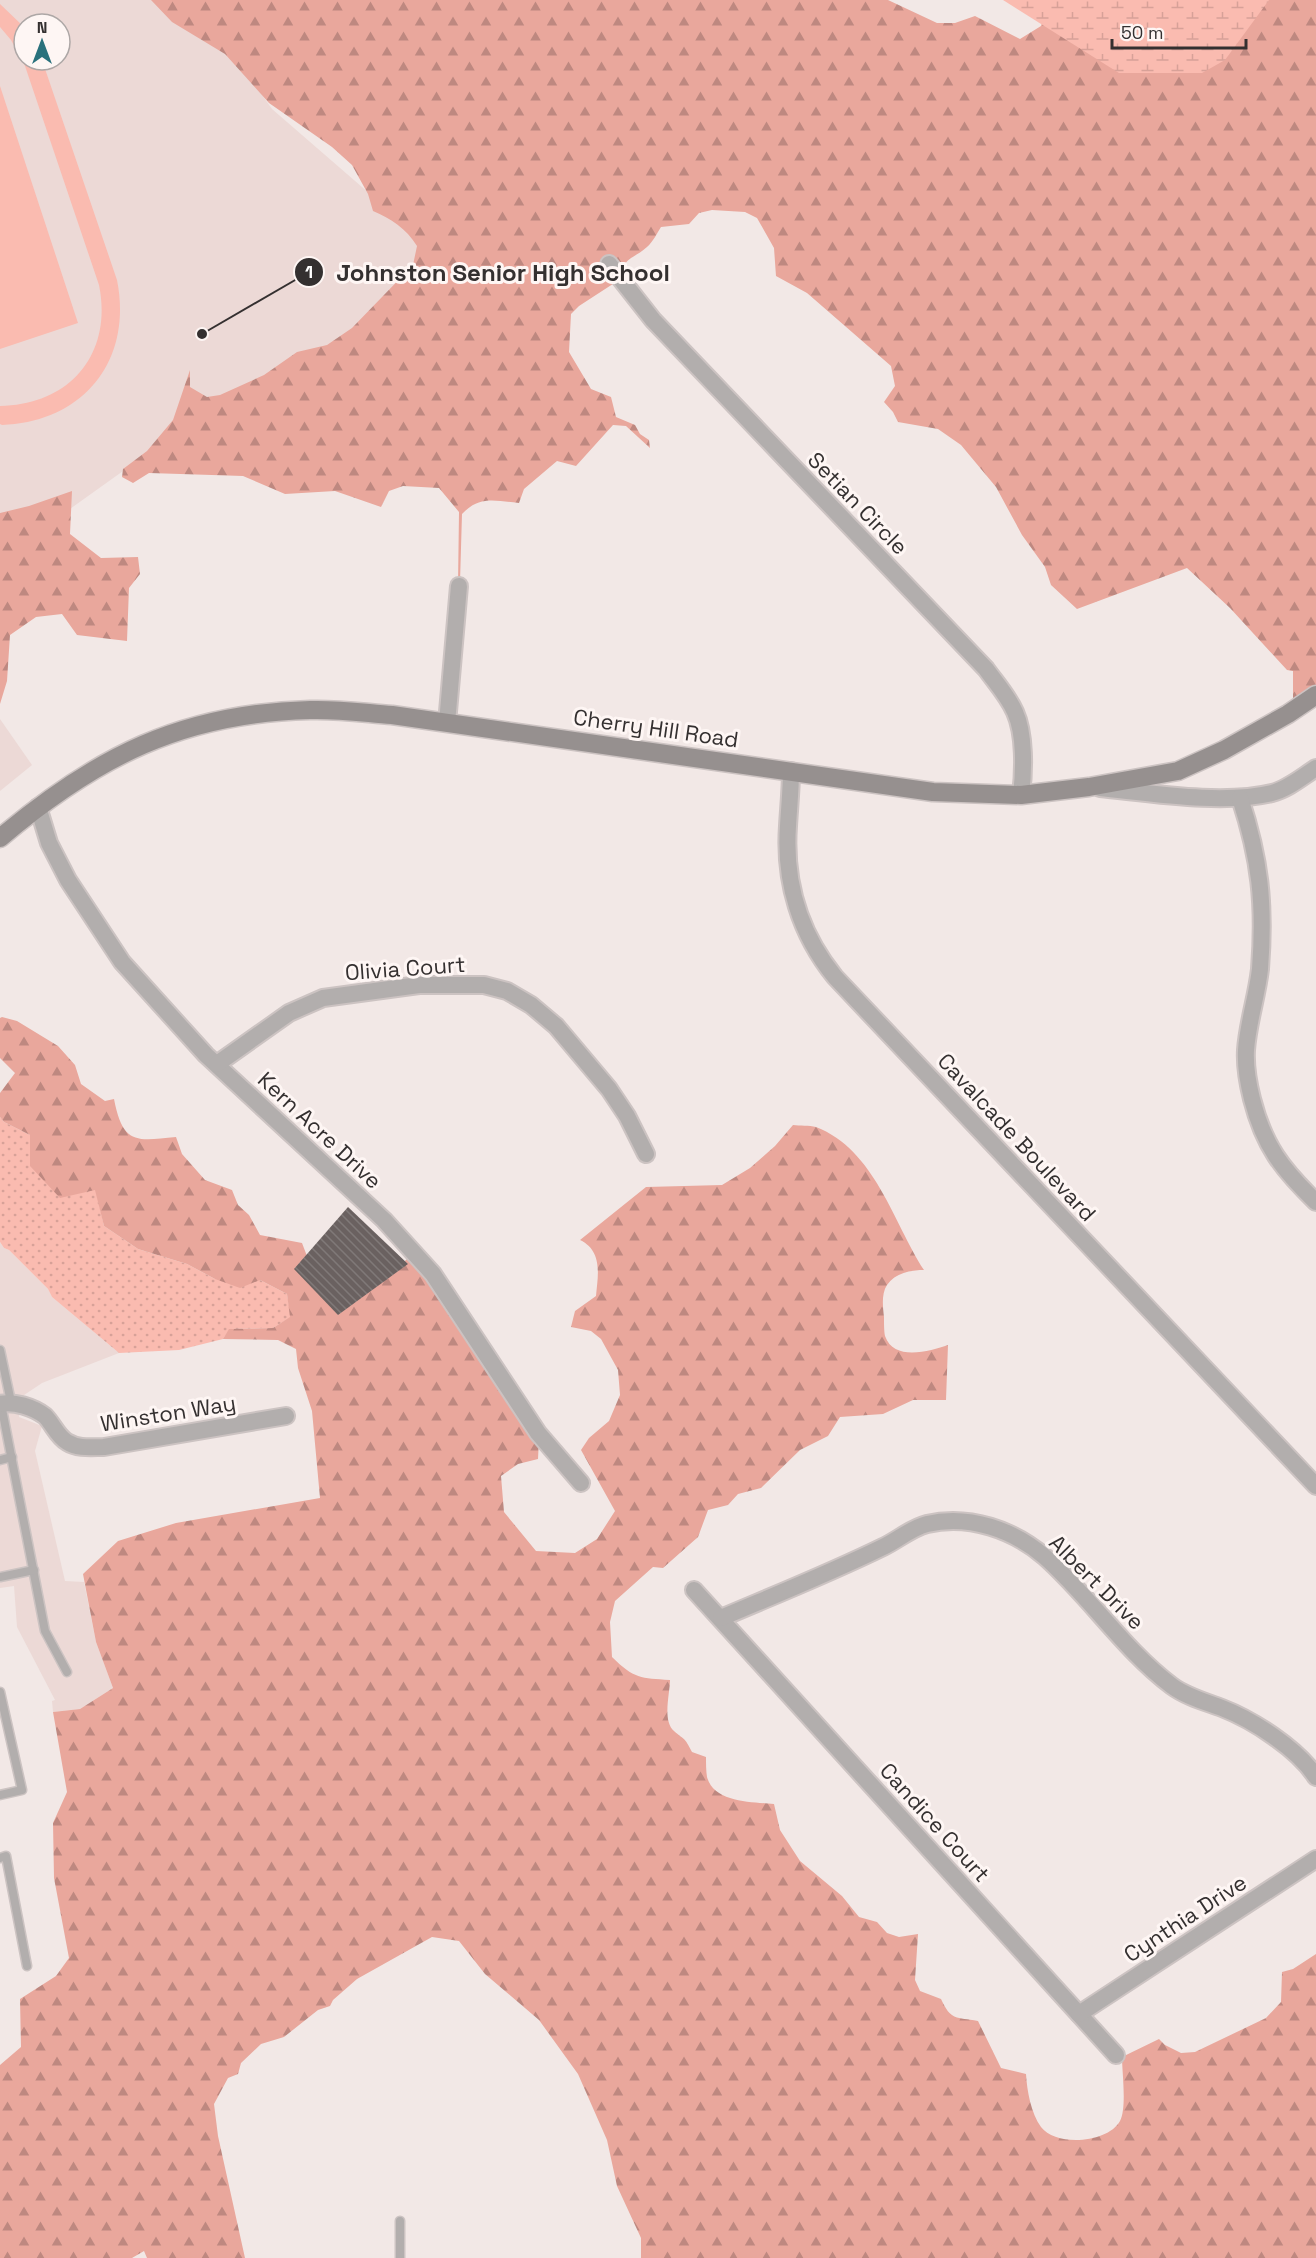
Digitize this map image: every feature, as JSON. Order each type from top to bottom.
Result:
[{"type":"main road","name":"Cherry Hill Road","points":[[0,838],[38,807],[95,768],[166,734],[232,718],[313,710],[392,715],[933,792],[1021,795],[1089,788],[1178,771],[1224,750],[1288,714],[1316,695]]},
{"type":"street","name":"Setian Circle","points":[[609,264],[653,320],[986,669],[1006,696],[1019,724],[1023,767],[1021,795]]},
{"type":"street","points":[[447,723],[459,586]]},
{"type":"street","points":[[1089,788],[1240,798],[1273,793],[1316,768]]},
{"type":"street","name":"Cavalcade Boulevard","points":[[791,771],[788,827],[790,874],[801,918],[812,945],[822,960],[835,977],[1316,1486]]},
{"type":"street","points":[[1240,798],[1253,837],[1261,889],[1260,969],[1247,1041],[1248,1080],[1258,1122],[1268,1146],[1291,1178],[1316,1202]]},
{"type":"street","name":"Kern Acre Drive","points":[[38,807],[49,843],[68,880],[122,962],[217,1064],[384,1220],[411,1249],[440,1284],[538,1433],[581,1483]]},
{"type":"street","name":"Olivia Court","points":[[217,1064],[289,1013],[323,998],[338,994],[420,985],[484,985],[507,991],[531,1005],[556,1026],[609,1089],[627,1116],[646,1154]]},
{"type":"street","name":"Winston Way","points":[[4,1403],[34,1410],[46,1417],[66,1441],[79,1447],[104,1447],[286,1416]]},
{"type":"street","name":"Albert Drive","points":[[721,1618],[884,1547],[927,1524],[967,1522],[987,1525],[1001,1530],[1043,1556],[1067,1577],[1114,1632],[1173,1687],[1251,1722],[1292,1750],[1316,1777]]},
{"type":"street","points":[[694,1590],[721,1618]]},
{"type":"street","name":"Candice Court","points":[[721,1618],[1116,2055]]},
{"type":"street","name":"Cynthia Drive","points":[[1079,2014],[1316,1859]]},
{"type":"lane","points":[[0,1350],[4,1403],[12,1457],[45,1631],[68,1672]]},
{"type":"lane","points":[[0,1460],[12,1457]]},
{"type":"lane","points":[[0,1577],[34,1570]]},
{"type":"lane","points":[[0,1692],[22,1790],[0,1795]]},
{"type":"lane","points":[[0,1857],[6,1856],[27,1966]]},
{"type":"lane","points":[[400,2221],[400,2258]]},
{"type":"shaded area","points":[[0,0],[194,0],[272,109],[467,278],[235,391],[0,559]]},
{"type":"shaded area","points":[[0,719],[32,765],[0,791]]},
{"type":"shaded area","points":[[0,1242],[48,1289],[52,1297],[119,1353],[42,1383],[24,1395],[19,1417],[42,1426],[35,1451],[65,1581],[84,1582],[96,1642],[113,1688],[80,1709],[53,1712],[52,1701],[55,1700],[17,1627],[14,1586],[0,1588]]},
{"type":"green space","points":[[151,0],[888,0],[937,23],[955,23],[975,16],[1020,39],[1041,26],[1049,0],[1316,0],[1316,692],[1293,708],[1293,671],[1287,670],[1230,608],[1187,568],[1077,609],[1051,585],[1045,567],[1022,535],[996,487],[961,445],[938,429],[898,422],[884,402],[895,386],[891,366],[807,293],[776,276],[774,248],[757,218],[745,212],[712,210],[699,213],[689,224],[661,227],[649,245],[626,262],[619,280],[579,306],[571,314],[569,352],[591,389],[611,397],[616,417],[635,425],[640,434],[649,440],[650,448],[626,426],[613,425],[576,466],[557,461],[524,489],[519,503],[488,501],[469,508],[462,514],[460,582],[458,585],[459,512],[439,488],[403,486],[389,491],[381,507],[335,491],[285,494],[243,476],[149,473],[133,483],[122,477],[123,469],[147,451],[173,420],[190,370],[190,387],[207,397],[220,395],[264,375],[297,352],[327,345],[352,328],[413,265],[417,246],[398,225],[373,211],[368,194],[352,165],[332,147],[269,103],[225,54],[172,22]]},
{"type":"green space","points":[[1003,0],[1269,0],[1225,60],[1202,73],[1119,73]]},
{"type":"green space","points":[[0,4],[12,16],[12,42],[0,27]]},
{"type":"green space","points":[[27,72],[46,72],[117,280],[120,309],[117,336],[109,360],[96,381],[79,399],[57,412],[31,421],[0,424],[0,406],[25,403],[47,396],[66,385],[81,371],[92,353],[99,333],[102,310],[99,285]]},
{"type":"green space","points":[[0,86],[78,323],[0,349]]},
{"type":"green space","points":[[72,491],[70,534],[101,558],[138,557],[140,574],[129,588],[127,641],[77,635],[62,614],[36,617],[10,635],[7,681],[0,704],[0,513]]},
{"type":"green space","points":[[0,1018],[17,1021],[58,1046],[75,1065],[81,1084],[105,1101],[114,1099],[122,1125],[133,1137],[151,1139],[176,1137],[182,1154],[205,1180],[232,1190],[238,1205],[249,1215],[260,1235],[302,1243],[310,1264],[375,1287],[414,1253],[539,1439],[538,1459],[518,1464],[501,1476],[504,1512],[536,1551],[575,1553],[597,1539],[615,1511],[581,1450],[589,1438],[609,1421],[620,1395],[618,1370],[601,1339],[591,1331],[571,1327],[575,1311],[596,1296],[597,1288],[596,1257],[592,1250],[580,1240],[646,1187],[722,1185],[750,1168],[775,1146],[793,1125],[816,1127],[836,1138],[853,1152],[880,1189],[924,1270],[904,1273],[887,1285],[883,1301],[885,1336],[890,1344],[904,1352],[923,1352],[948,1345],[946,1400],[913,1400],[883,1414],[840,1417],[828,1436],[800,1450],[761,1488],[738,1494],[728,1505],[708,1510],[698,1537],[663,1568],[653,1567],[615,1601],[610,1622],[612,1657],[626,1670],[638,1676],[670,1680],[667,1714],[670,1726],[686,1741],[692,1752],[706,1757],[707,1777],[717,1792],[735,1800],[774,1804],[780,1830],[800,1861],[842,1896],[859,1917],[877,1922],[887,1933],[899,1937],[918,1934],[915,1980],[920,1991],[941,1999],[951,2015],[978,2021],[1001,2068],[1026,2074],[1030,2102],[1041,2127],[1058,2138],[1082,2140],[1094,2138],[1105,2134],[1120,2121],[1124,2099],[1122,2057],[1159,2039],[1165,2045],[1181,2053],[1195,2052],[1266,2018],[1281,2002],[1282,1972],[1293,1969],[1316,1954],[1316,2258],[641,2258],[641,2238],[617,2186],[607,2140],[578,2074],[539,2020],[485,1974],[459,1941],[432,1937],[357,1979],[333,2000],[330,2006],[318,2010],[284,2037],[261,2044],[241,2063],[238,2074],[228,2078],[214,2104],[218,2136],[245,2258],[147,2258],[144,2251],[132,2258],[0,2258],[0,2065],[21,2047],[20,1999],[56,1976],[69,1958],[54,1878],[53,1823],[67,1792],[53,1712],[80,1709],[113,1688],[96,1642],[83,1574],[118,1541],[176,1523],[320,1498],[312,1411],[298,1368],[296,1349],[278,1340],[223,1339],[229,1329],[273,1328],[290,1317],[287,1294],[260,1280],[240,1288],[215,1279],[187,1264],[138,1249],[104,1226],[95,1190],[60,1198],[30,1166],[30,1135],[4,1122],[0,1117],[0,1093],[15,1073],[0,1058]]},
{"type":"green space","points":[[0,1117],[4,1122],[30,1135],[96,1190],[104,1226],[138,1249],[187,1264],[215,1279],[260,1280],[287,1294],[291,1317],[273,1328],[230,1329],[223,1339],[179,1350],[119,1353],[52,1297],[48,1289],[0,1242]]},
{"type":"building","points":[[348,1207],[408,1264],[338,1315],[294,1269]]},
{"type":"place","name":"Johnston Senior High School","points":[[202,334]]}]
